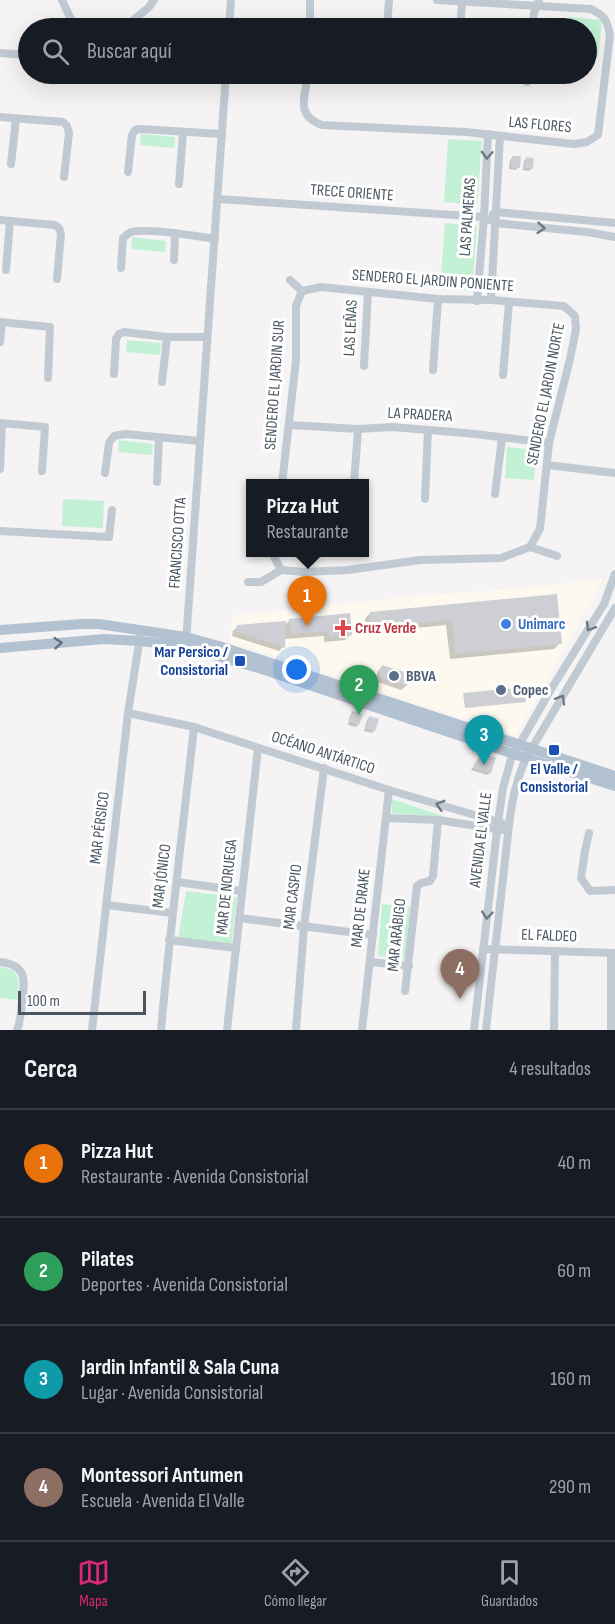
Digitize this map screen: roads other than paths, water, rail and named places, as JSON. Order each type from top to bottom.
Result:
[{"type":"main road","points":[[0,630],[99,624],[140,636],[186,642],[265,670],[516,750],[615,776]]},
{"type":"main road","points":[[0,648],[140,636]]},
{"type":"main road","points":[[529,754],[615,786]]},
{"type":"street","points":[[62,0],[70,18]]},
{"type":"street","points":[[140,18],[154,0]]},
{"type":"street","points":[[230,18],[231,0]]},
{"type":"street","points":[[310,0],[310,18]]},
{"type":"street","points":[[388,18],[389,0]]},
{"type":"street","name":"LAS FLORES","points":[[307,84],[305,113],[311,121],[322,125],[466,132],[574,144],[587,142],[598,135],[612,36],[607,21],[601,14],[591,9],[538,3],[437,0]]},
{"type":"street","points":[[461,18],[462,2]]},
{"type":"street","points":[[533,18],[538,3]]},
{"type":"street","points":[[0,53],[18,54]]},
{"type":"street","name":"FRANCISCO OTTA","points":[[186,642],[225,84]]},
{"type":"street","points":[[0,117],[63,122],[69,133],[64,177]]},
{"type":"street","points":[[11,164],[16,119]]},
{"type":"street","points":[[128,172],[132,135],[135,130],[222,135]]},
{"type":"street","points":[[179,184],[183,133]]},
{"type":"street","name":"LAS PALMERAS","points":[[477,301],[488,134]]},
{"type":"street","name":"LAS PALMERAS","points":[[491,300],[500,136]]},
{"type":"street","name":"TRECE ORIENTE","points":[[218,199],[484,217],[496,223],[615,237]]},
{"type":"street","name":"TRECE ORIENTE","points":[[484,217],[496,212],[615,223]]},
{"type":"street","points":[[6,270],[5,221],[55,225],[61,234],[57,279]]},
{"type":"street","points":[[121,268],[123,238],[129,233],[138,231],[175,233],[215,239]]},
{"type":"street","points":[[174,260],[175,233]]},
{"type":"street","points":[[290,280],[302,291]]},
{"type":"street","name":"SENDERO EL JARDIN PONIENTE","points":[[302,291],[321,287],[438,299],[491,300],[564,306],[575,316]]},
{"type":"street","name":"SENDERO EL JARDIN SUR","points":[[282,479],[296,360],[296,306],[302,291]]},
{"type":"street","name":"LAS LEÑAS","points":[[364,366],[368,292]]},
{"type":"street","points":[[433,370],[438,299]]},
{"type":"street","points":[[503,375],[510,302]]},
{"type":"street","name":"SENDERO EL JARDIN NORTE","points":[[530,547],[540,529],[549,443],[570,359],[576,328],[575,316]]},
{"type":"street","points":[[0,342],[1,322],[50,327],[48,378]]},
{"type":"street","points":[[114,375],[116,339],[119,334],[124,332],[167,337],[207,336]]},
{"type":"street","points":[[162,382],[167,337]]},
{"type":"street","points":[[0,469],[1,423],[45,427],[42,471]]},
{"type":"street","name":"LA PRADERA","points":[[289,425],[358,429],[392,427],[549,443]]},
{"type":"street","points":[[354,479],[358,429]]},
{"type":"street","points":[[425,499],[428,430]]},
{"type":"street","points":[[105,473],[109,443],[114,436],[125,434],[200,441]]},
{"type":"street","points":[[157,482],[159,437]]},
{"type":"street","points":[[495,494],[502,438]]},
{"type":"street","points":[[547,465],[615,473]]},
{"type":"street","points":[[0,531],[110,537],[112,510]]},
{"type":"street","points":[[248,582],[261,582],[281,570],[305,572],[348,570],[420,560],[501,558],[530,547],[558,556]]},
{"type":"street","points":[[274,557],[281,570]]},
{"type":"street","name":"AVENIDA EL VALLE","points":[[474,1030],[503,788],[516,750],[604,604],[615,574]]},
{"type":"street","name":"AVENIDA EL VALLE","points":[[486,1030],[508,828],[517,779],[529,754],[615,608]]},
{"type":"street","name":"MAR PÉRSICO","points":[[92,1030],[128,713],[140,636]]},
{"type":"street","name":"OCÉANO ANTÁRTICO","points":[[128,713],[194,727],[508,828]]},
{"type":"street","name":"MAR JÓNICO","points":[[161,1030],[194,727]]},
{"type":"street","name":"MAR DE NORUEGA","points":[[227,1030],[258,748]]},
{"type":"street","name":"MAR CASPIO","points":[[296,1030],[304,927],[324,768]]},
{"type":"street","name":"MAR DE DRAKE","points":[[362,1030],[388,790]]},
{"type":"street","name":"OCÉANO ANTÁRTICO","points":[[386,818],[497,825]]},
{"type":"street","name":"MAR ARÁBIGO","points":[[405,991],[417,886],[430,881],[433,876],[438,820]]},
{"type":"street","points":[[589,833],[581,878],[590,891],[615,890]]},
{"type":"street","points":[[177,882],[242,891]]},
{"type":"street","points":[[106,905],[172,913]]},
{"type":"street","points":[[239,918],[373,935]]},
{"type":"street","points":[[169,940],[236,948]]},
{"type":"street","name":"EL FALDEO","points":[[483,949],[613,953]]},
{"type":"street","points":[[554,1030],[555,951]]},
{"type":"street","points":[[611,1030],[613,953]]},
{"type":"street","points":[[0,962],[16,966],[24,978],[21,1020],[17,1030]]},
{"type":"street","points":[[370,962],[409,966]]},
{"type":"place","name":"Unimarc","points":[[506,624]]},
{"type":"place","name":"Pizza Hut","points":[[307,626]]},
{"type":"place","name":"Cruz Verde","points":[[343,628]]},
{"type":"place","name":"Mar Persico / Consistorial","points":[[240,661]]},
{"type":"place","name":"BBVA","points":[[394,676]]},
{"type":"place","name":"Copec","points":[[501,690]]},
{"type":"place","name":"Pilates","points":[[359,715]]},
{"type":"place","name":"El Valle / Consistorial","points":[[554,750]]},
{"type":"place","name":"Jardin Infantil & Sala Cuna","points":[[484,765]]},
{"type":"place","name":"Montessori Antumen","points":[[460,999]]}]
